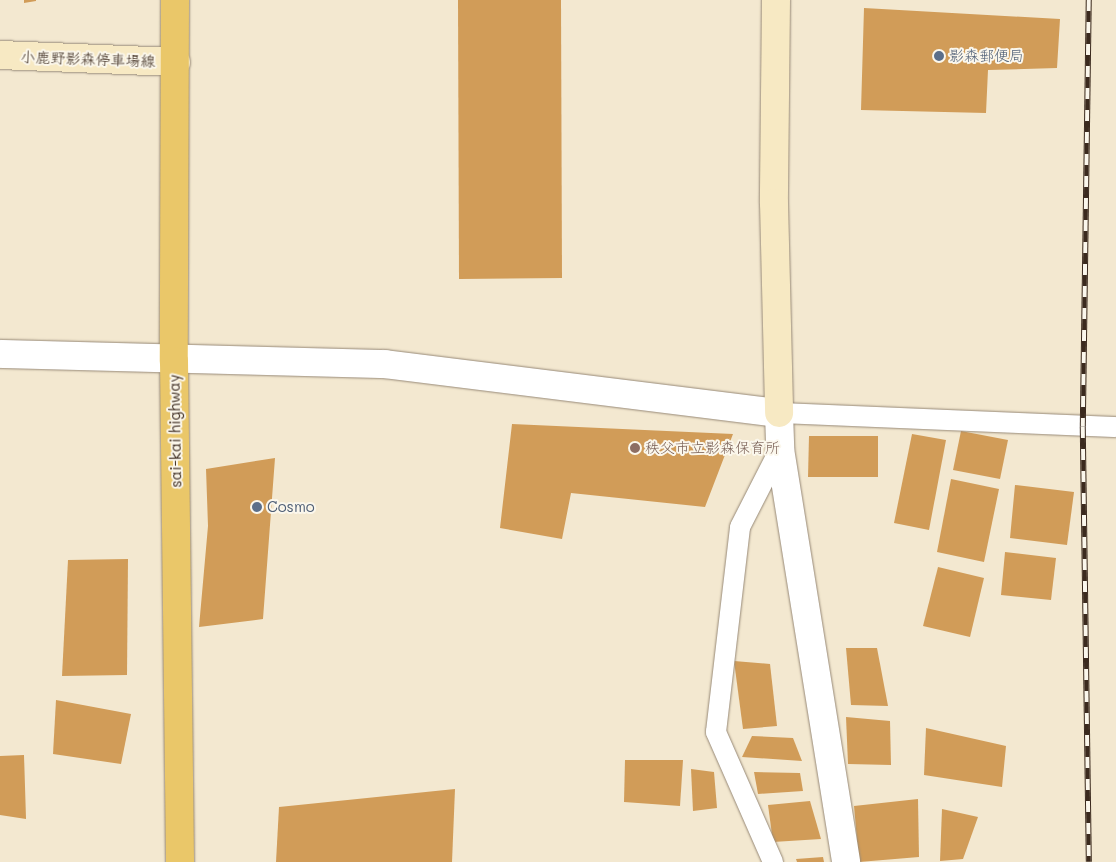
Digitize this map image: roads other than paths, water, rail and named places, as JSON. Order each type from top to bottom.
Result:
[{"type":"highway","name":"sai-kai highway","points":[[175,0],[174,360],[180,862]]},
{"type":"street","points":[[776,0],[774,203],[780,449],[846,862]]},
{"type":"street","name":"小鹿野影森停車場線","points":[[0,55],[176,62]]},
{"type":"street","points":[[0,354],[413,366],[780,414]]},
{"type":"lane","points":[[780,414],[1116,427]]},
{"type":"lane","points":[[773,862],[716,732],[740,527],[780,449]]},
{"type":"railway","points":[[1089,0],[1083,427],[1089,862]]},
{"type":"place","name":"影森郵便局","points":[[939,56]]},
{"type":"place","name":"秩父市立影森保育所","points":[[635,448]]},
{"type":"place","name":"Cosmo","points":[[257,507]]}]
